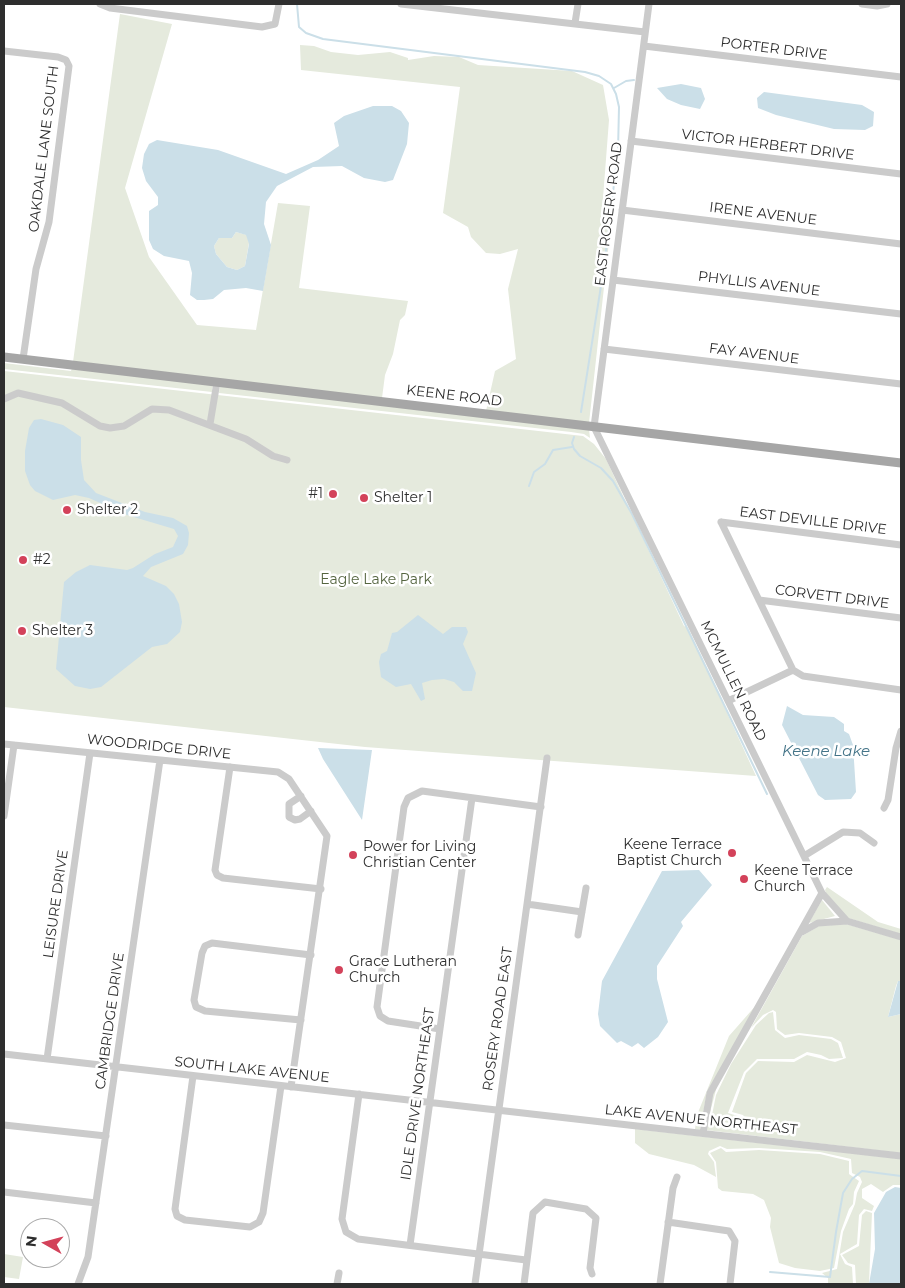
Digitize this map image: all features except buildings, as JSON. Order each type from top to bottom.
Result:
[{"type":"main road","name":"KEENE ROAD","points":[[4,357],[901,463]]},
{"type":"street","points":[[100,4],[110,8],[262,27],[275,24],[279,4]]},
{"type":"street","points":[[401,4],[646,32]]},
{"type":"street","points":[[575,23],[578,4]]},
{"type":"street","name":"EAST ROSERY ROAD","points":[[594,427],[649,4]]},
{"type":"street","points":[[862,4],[877,6],[887,4]]},
{"type":"street","name":"PORTER DRIVE","points":[[644,46],[901,77]]},
{"type":"street","name":"OAKDALE LANE SOUTH","points":[[4,51],[58,57],[66,60],[69,66],[49,222],[36,269],[23,359]]},
{"type":"street","name":"VICTOR HERBERT DRIVE","points":[[631,141],[901,174]]},
{"type":"street","name":"IRENE AVENUE","points":[[622,210],[901,244]]},
{"type":"street","name":"PHYLLIS AVENUE","points":[[613,280],[901,314]]},
{"type":"street","name":"FAY AVENUE","points":[[604,348],[901,384]]},
{"type":"street","points":[[210,424],[217,382]]},
{"type":"street","points":[[4,399],[18,393],[62,403],[100,426],[110,428],[124,426],[146,412],[160,409],[210,424],[246,438],[278,459],[287,460]]},
{"type":"street","name":"MCMULLEN ROAD","points":[[594,427],[822,893],[847,921]]},
{"type":"street","name":"EAST DEVILLE DRIVE","points":[[759,600],[721,522],[901,545]]},
{"type":"street","points":[[759,600],[793,670],[803,676],[901,690]]},
{"type":"street","name":"CORVETT DRIVE","points":[[759,600],[901,618]]},
{"type":"street","points":[[728,701],[793,670]]},
{"type":"street","points":[[884,808],[888,800],[896,748],[901,731]]},
{"type":"street","name":"WOODRIDGE DRIVE","points":[[4,744],[278,772],[289,778],[327,836],[291,1087]]},
{"type":"street","points":[[4,816],[14,745]]},
{"type":"street","name":"LEISURE DRIVE","points":[[47,1059],[90,753]]},
{"type":"street","name":"ROSERY ROAD EAST","points":[[475,1284],[547,758]]},
{"type":"street","name":"CAMBRIDGE DRIVE","points":[[78,1284],[87,1260],[96,1203],[160,760]]},
{"type":"street","points":[[230,767],[215,870],[217,875],[222,878],[320,889]]},
{"type":"street","points":[[440,1030],[388,1022],[380,1016],[377,1007],[402,815],[408,798],[422,791],[541,807]]},
{"type":"street","points":[[301,796],[289,804],[289,817],[295,820],[300,819],[311,811]]},
{"type":"street","name":"IDLE DRIVE NORTHEAST","points":[[410,1245],[472,798]]},
{"type":"street","points":[[804,856],[843,832],[860,833],[874,843]]},
{"type":"street","points":[[578,935],[586,888]]},
{"type":"street","points":[[703,1133],[705,1110],[710,1093],[822,893]]},
{"type":"street","points":[[527,904],[582,912]]},
{"type":"street","points":[[800,934],[818,923],[847,921],[901,937]]},
{"type":"street","points":[[301,1020],[205,1011],[196,1007],[194,1000],[205,946],[212,943],[310,955]]},
{"type":"street","name":"SOUTH LAKE AVENUE","points":[[4,1054],[498,1110]]},
{"type":"street","points":[[193,1076],[175,1209],[177,1216],[185,1220],[250,1227],[259,1222],[262,1213],[281,1086]]},
{"type":"street","points":[[359,1094],[342,1219],[346,1232],[358,1239],[526,1260]]},
{"type":"street","name":"LAKE AVENUE NORTHEAST","points":[[498,1110],[901,1156]]},
{"type":"street","points":[[4,1125],[106,1136]]},
{"type":"street","points":[[660,1284],[668,1222],[677,1177]]},
{"type":"street","points":[[4,1192],[96,1203]]},
{"type":"street","points":[[524,1284],[532,1213],[545,1202],[586,1209],[596,1218],[590,1268],[592,1274]]},
{"type":"street","points":[[668,1222],[730,1231],[735,1241],[730,1284]]},
{"type":"street","points":[[337,1284],[338,1273]]},
{"type":"green space","points":[[120,14],[172,24],[125,188],[149,257],[197,325],[256,330],[278,203],[310,206],[299,288],[408,301],[405,315],[400,320],[393,354],[385,375],[382,398],[73,362]]},
{"type":"green space","points":[[300,45],[314,46],[331,52],[358,55],[390,52],[408,58],[408,60],[434,56],[459,57],[478,65],[572,71],[603,85],[609,120],[601,224],[611,224],[589,423],[486,411],[495,371],[516,359],[508,289],[518,249],[500,254],[486,253],[471,237],[468,227],[443,213],[460,87],[301,70]]},
{"type":"green space","points":[[236,232],[247,235],[249,243],[245,266],[237,270],[227,267],[216,254],[214,246],[219,238],[232,238]]},
{"type":"green space","points":[[4,363],[71,371],[72,368],[213,384],[212,392],[4,369]]},
{"type":"green space","name":"Eagle Lake Park","points":[[4,371],[583,436],[594,444],[606,459],[684,626],[688,628],[756,776],[365,747],[4,707]]},
{"type":"green space","points":[[220,385],[589,429],[590,438],[584,434],[571,432],[219,393]]},
{"type":"green space","points":[[827,887],[878,922],[901,929],[901,934],[848,918],[826,893]]},
{"type":"green space","points":[[822,900],[835,916],[809,923]]},
{"type":"green space","points":[[846,924],[901,940],[901,981],[898,981],[896,986],[888,1017],[901,1014],[901,1153],[706,1130],[713,1094],[717,1086],[709,1116],[712,1121],[737,1127],[747,1124],[747,1120],[743,1115],[732,1112],[746,1073],[758,1061],[794,1062],[807,1055],[835,1062],[846,1058],[841,1042],[832,1037],[799,1033],[785,1035],[777,1029],[776,1012],[773,1010],[763,1015],[751,1028],[802,936],[819,926]]},
{"type":"green space","points":[[758,1003],[707,1092],[700,1130],[695,1129],[697,1115],[729,1036]]},
{"type":"green space","points":[[773,1012],[775,1030],[785,1038],[799,1035],[831,1039],[838,1043],[843,1058],[829,1059],[807,1052],[794,1059],[757,1059],[744,1072],[728,1113],[741,1117],[745,1121],[738,1125],[715,1120],[712,1115],[716,1095],[731,1064],[756,1025],[769,1013]]},
{"type":"green space","points":[[635,1129],[901,1159],[901,1185],[893,1185],[883,1192],[871,1184],[862,1189],[862,1198],[874,1206],[872,1211],[864,1209],[859,1215],[857,1244],[840,1254],[845,1264],[852,1267],[853,1284],[828,1284],[828,1278],[822,1273],[837,1269],[843,1232],[862,1182],[860,1177],[852,1173],[851,1159],[820,1152],[759,1148],[727,1149],[720,1146],[709,1151],[708,1154],[714,1162],[716,1177],[694,1165],[649,1154],[635,1143]]},
{"type":"green space","points":[[721,1148],[726,1152],[759,1150],[820,1154],[849,1161],[849,1174],[859,1181],[854,1192],[853,1204],[849,1209],[841,1231],[834,1268],[820,1271],[795,1268],[779,1263],[770,1227],[771,1218],[764,1200],[753,1194],[722,1191],[718,1188],[716,1162],[710,1153]]},
{"type":"green space","points":[[866,1211],[872,1213],[869,1283],[856,1284],[855,1265],[848,1263],[842,1255],[859,1246],[862,1215]]},
{"type":"green space","points":[[4,1254],[20,1257],[21,1268],[19,1279],[4,1277]]},
{"type":"water","points":[[681,84],[701,88],[705,99],[700,109],[681,105],[667,99],[657,88]]},
{"type":"water","points":[[764,92],[862,105],[874,112],[873,126],[865,130],[834,129],[776,115],[758,108],[757,98]]},
{"type":"water","points":[[373,106],[392,106],[401,111],[409,123],[407,144],[393,180],[385,182],[364,178],[342,166],[313,167],[277,186],[266,202],[264,224],[271,245],[263,291],[246,288],[224,290],[213,299],[204,300],[197,300],[190,295],[192,273],[189,261],[164,256],[153,249],[149,240],[149,211],[158,205],[158,197],[146,181],[142,168],[144,154],[149,144],[157,140],[218,150],[286,174],[318,160],[339,146],[334,123],[344,116]],"holes":[[[236,232],[246,235],[249,244],[245,266],[237,270],[227,267],[216,254],[214,246],[219,238],[232,238]]]},
{"type":"water","points":[[41,419],[63,425],[81,437],[81,460],[84,480],[96,493],[145,512],[173,518],[187,526],[189,533],[188,545],[183,554],[151,567],[143,576],[166,586],[174,594],[179,604],[182,622],[180,632],[167,644],[152,647],[101,687],[90,689],[75,686],[56,669],[64,582],[76,572],[90,565],[127,570],[133,568],[155,554],[173,547],[178,536],[174,529],[127,515],[89,498],[75,495],[53,500],[35,491],[30,485],[25,471],[25,451],[29,428],[34,420]]},
{"type":"water","points":[[418,615],[443,634],[452,627],[466,627],[468,632],[463,644],[476,673],[472,691],[463,691],[454,682],[444,679],[432,680],[422,683],[425,699],[421,701],[411,684],[396,687],[381,677],[379,662],[381,654],[387,651],[392,633],[397,632]]},
{"type":"water","name":"Keene Lake","points":[[787,706],[803,715],[834,717],[844,724],[844,731],[849,734],[853,745],[856,792],[851,799],[825,800],[818,795],[782,725]]},
{"type":"water","points":[[318,748],[372,750],[362,820],[323,759]]},
{"type":"water","points":[[699,870],[712,885],[681,922],[683,926],[657,966],[657,979],[668,1022],[658,1037],[644,1048],[638,1043],[632,1047],[621,1041],[617,1043],[600,1026],[598,1014],[602,981],[662,871]]},
{"type":"water","points":[[898,981],[901,981],[901,1014],[888,1017]]},
{"type":"water","points":[[895,1187],[901,1188],[901,1284],[869,1284],[875,1249],[874,1213],[886,1192]]},
{"type":"waterway","points":[[297,4],[299,27],[306,33],[323,39],[585,72],[599,76],[611,84],[619,107],[618,151],[604,267],[581,412]]},
{"type":"waterway","points":[[614,88],[626,81],[634,80]]},
{"type":"waterway","points":[[574,437],[572,443],[574,449],[580,456],[601,468],[613,481],[632,514],[767,794]]},
{"type":"waterway","points":[[529,486],[534,472],[545,464],[553,450],[572,447]]},
{"type":"waterway","points":[[770,1272],[830,1277],[843,1193],[852,1179],[862,1171],[901,1176]]},
{"type":"place","name":"#1","points":[[333,494]]},
{"type":"place","name":"Shelter 1","points":[[364,498]]},
{"type":"place","name":"Shelter 2","points":[[67,510]]},
{"type":"place","name":"#2","points":[[23,560]]},
{"type":"place","name":"Shelter 3","points":[[22,631]]},
{"type":"place","name":"Keene Terrace Baptist Church","points":[[732,853]]},
{"type":"place","name":"Power for Living Christian Center","points":[[353,855]]},
{"type":"place","name":"Keene Terrace Church","points":[[744,879]]},
{"type":"place","name":"Grace Lutheran Church","points":[[339,970]]}]
